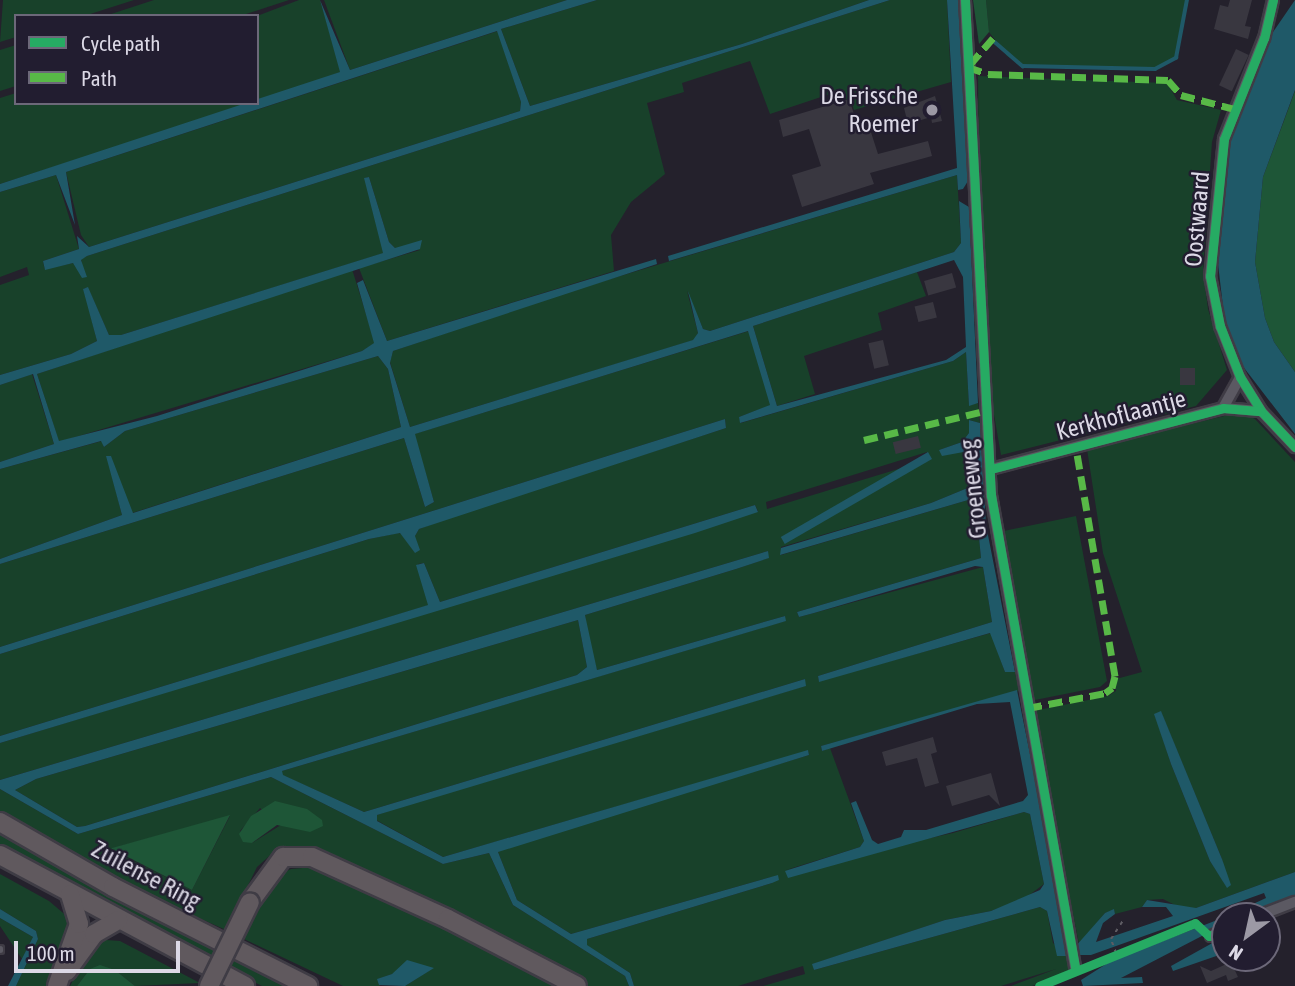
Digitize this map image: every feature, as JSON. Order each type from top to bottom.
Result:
[{"type":"main road","name":"Zuilense Ring","points":[[0,822],[113,887],[307,986]]},
{"type":"main road","points":[[209,986],[250,902],[283,857],[301,854],[326,862],[577,986]]},
{"type":"main road","points":[[0,855],[244,986]]},
{"type":"main road","points":[[59,983],[79,924],[70,894]]},
{"type":"main road","points":[[59,983],[94,934],[118,920]]},
{"type":"street","name":"Groeneweg","points":[[965,0],[984,411],[994,521],[1075,968]]},
{"type":"street","name":"Oostwaard","points":[[1273,0],[1264,37],[1224,139],[1210,276],[1220,326],[1240,377],[1261,411],[1295,447]]},
{"type":"street","name":"Kerkhoflaantje","points":[[1223,408],[1240,377]]},
{"type":"street","name":"Kerkhoflaantje","points":[[991,469],[1223,408],[1261,411]]},
{"type":"path","points":[[1115,950],[1111,939],[1124,919]]},
{"type":"path","points":[[1105,957],[1115,950],[1127,949]]},
{"type":"green space","points":[[3,0],[134,0],[90,14],[14,14],[14,38],[0,42]]},
{"type":"green space","points":[[154,0],[289,0],[246,14],[111,14]]},
{"type":"green space","points":[[299,0],[320,0],[341,72],[259,101],[259,15]]},
{"type":"green space","points":[[324,0],[567,0],[350,70]]},
{"type":"green space","points":[[597,0],[869,0],[742,44],[530,106],[501,29]]},
{"type":"green space","points":[[890,0],[947,0],[951,82],[854,110],[850,98],[833,103],[830,94],[770,114],[750,61],[682,83],[684,92],[647,103],[665,174],[631,202],[611,235],[614,271],[387,341],[359,268],[420,250],[395,248],[389,242],[369,177],[365,178],[384,253],[121,335],[109,335],[88,288],[84,288],[97,341],[71,354],[0,375],[0,285],[29,275],[27,267],[0,277],[0,192],[56,175],[79,249],[43,261],[44,266],[45,269],[73,263],[84,277],[81,259],[87,256]]},
{"type":"green space","points":[[973,0],[986,0],[989,32],[979,44]]},
{"type":"green space","points":[[986,0],[1187,0],[1176,58],[1155,69],[1023,66],[1007,56],[989,32]]},
{"type":"green space","points":[[498,31],[521,102],[520,111],[89,247],[81,235],[66,172]]},
{"type":"green space","points":[[14,46],[14,87],[0,91],[0,50]]},
{"type":"green space","points":[[978,76],[1167,83],[1177,100],[1221,110],[1212,142],[1203,271],[1208,309],[1227,370],[1196,406],[1001,455],[993,409],[979,190]]},
{"type":"green space","points":[[1295,91],[1295,372],[1274,342],[1265,318],[1255,262],[1263,177]]},
{"type":"green space","points":[[14,94],[14,105],[248,105],[0,184],[0,98]]},
{"type":"green space","points":[[957,175],[961,243],[954,252],[710,331],[703,329],[687,291],[698,333],[694,340],[410,427],[390,362],[393,351],[567,292]]},
{"type":"green space","points":[[352,269],[375,343],[362,351],[59,442],[37,374]]},
{"type":"green space","points":[[917,272],[926,296],[878,313],[882,330],[804,356],[815,394],[777,406],[753,326]]},
{"type":"green space","points":[[749,331],[771,405],[739,417],[741,423],[953,361],[966,352],[969,405],[978,403],[980,423],[969,420],[969,433],[962,442],[939,450],[969,451],[970,487],[931,503],[781,547],[781,555],[975,498],[981,558],[797,612],[799,617],[983,567],[992,622],[818,676],[819,681],[991,633],[1005,672],[1015,672],[1019,691],[821,746],[822,751],[830,748],[864,841],[860,847],[786,870],[953,833],[1024,812],[1030,814],[1044,884],[1024,899],[991,911],[945,920],[813,964],[814,970],[1040,907],[1047,911],[1053,943],[1071,956],[1068,973],[1032,986],[1011,986],[1056,969],[1001,986],[763,986],[805,974],[803,966],[738,986],[634,986],[630,973],[586,945],[587,939],[772,883],[771,877],[571,934],[517,900],[498,852],[503,847],[809,755],[808,751],[443,857],[376,820],[377,815],[394,809],[805,686],[805,679],[364,812],[282,775],[282,771],[785,621],[785,616],[597,670],[589,645],[585,615],[768,558],[768,551],[0,780],[0,743],[758,511],[755,505],[440,602],[424,563],[418,564],[429,605],[0,736],[0,654],[369,539],[398,533],[415,536],[419,529],[454,516],[726,428],[725,419],[0,647],[0,564],[404,438],[425,507],[434,502],[414,434]],"holes":[[[927,452],[931,459],[767,509],[766,502]]]},
{"type":"green space","points":[[378,356],[388,369],[401,427],[132,513],[107,456],[122,515],[0,559],[0,469],[102,441],[104,447],[125,431]]},
{"type":"green space","points":[[32,374],[54,444],[0,462],[0,385]]},
{"type":"green space","points":[[1241,412],[1255,419],[1295,462],[1295,872],[1196,908],[1185,910],[1163,899],[1147,900],[1142,907],[1115,914],[1114,910],[1105,913],[1079,944],[1033,711],[1108,696],[1116,691],[1116,679],[1142,672],[1103,553],[1087,449]],"holes":[[[1161,712],[1222,859],[1227,887],[1210,861],[1171,764],[1155,715]]]},
{"type":"green space","points":[[1076,516],[1107,681],[1100,687],[1030,701],[999,532]]},
{"type":"green space","points":[[578,620],[587,667],[577,675],[85,826],[77,827],[15,790],[36,779]]},
{"type":"green space","points":[[271,777],[443,864],[489,853],[513,905],[625,976],[629,986],[588,986],[564,969],[300,846],[276,850],[257,867],[226,930],[145,894],[0,812],[0,789],[78,834]],"holes":[[[260,808],[281,825],[252,843],[240,831]],[[230,816],[192,890],[112,850],[113,848]]]},
{"type":"green space","points":[[275,801],[307,809],[322,820],[323,826],[310,832],[277,825],[252,843],[243,842],[239,834],[251,816]]},
{"type":"green space","points":[[230,815],[192,890],[112,849],[112,848]]},
{"type":"green space","points":[[0,826],[215,951],[211,959],[0,845]]},
{"type":"green space","points":[[314,867],[558,986],[405,986],[433,968],[392,974],[378,979],[380,986],[343,986],[244,939],[276,876],[291,869]]},
{"type":"green space","points":[[0,874],[49,901],[69,918],[70,937],[47,986],[16,986],[38,939],[36,931],[0,909]]},
{"type":"green space","points":[[0,918],[33,937],[22,959],[0,926]]},
{"type":"green space","points":[[106,940],[120,941],[200,983],[135,986],[115,970],[90,969],[77,986],[70,986],[89,950]]},
{"type":"green space","points":[[233,959],[287,986],[262,986],[229,969]]},
{"type":"green space","points":[[100,965],[115,970],[135,986],[77,986],[90,969]]},
{"type":"water","points":[[320,0],[350,70],[567,0],[597,0],[501,29],[530,106],[742,44],[869,0],[890,0],[87,256],[81,260],[87,277],[82,278],[73,263],[45,270],[43,261],[79,249],[77,236],[89,247],[520,111],[521,102],[497,31],[66,172],[75,225],[56,175],[0,192],[0,184],[240,105],[259,105],[259,99],[340,72]]},
{"type":"water","points":[[947,0],[960,0],[968,181],[963,189],[958,190],[957,175],[669,261],[668,256],[957,168]]},
{"type":"water","points":[[1295,0],[1295,90],[1263,177],[1255,262],[1265,318],[1274,342],[1295,372],[1295,434],[1238,360],[1224,315],[1218,264],[1227,157],[1235,124],[1271,35]]},
{"type":"water","points":[[369,177],[389,242],[395,248],[422,240],[420,249],[37,374],[59,441],[157,416],[362,351],[374,343],[357,283],[363,280],[387,341],[656,259],[657,264],[393,351],[390,363],[410,427],[693,340],[698,333],[688,291],[703,329],[710,331],[954,252],[961,243],[959,201],[969,207],[978,403],[969,406],[966,352],[953,361],[740,423],[739,417],[770,405],[748,331],[415,434],[434,502],[425,507],[404,438],[0,564],[0,559],[122,515],[106,456],[111,456],[133,513],[401,427],[388,369],[378,356],[125,431],[104,447],[101,441],[0,469],[0,462],[54,444],[33,374],[0,385],[0,375],[71,354],[97,341],[83,289],[88,287],[109,335],[121,335],[383,253],[364,178]],"holes":[[[954,260],[963,277],[966,347],[946,360],[777,406],[753,326]]]},
{"type":"water","points":[[725,419],[726,428],[419,529],[415,536],[420,550],[415,553],[400,533],[369,539],[0,654],[0,647]]},
{"type":"water","points":[[969,420],[980,423],[986,525],[1015,672],[1005,672],[990,633],[819,682],[818,676],[992,622],[983,567],[975,566],[799,617],[797,612],[981,558],[975,498],[780,555],[781,548],[931,503],[970,487],[969,451],[942,456],[939,450],[962,442],[969,433]]},
{"type":"water","points":[[928,452],[932,459],[785,544],[781,537]]},
{"type":"water","points":[[755,505],[758,512],[695,533],[0,743],[0,736],[428,605],[416,565],[424,563],[440,602]]},
{"type":"water","points":[[768,551],[769,558],[585,615],[597,670],[785,616],[786,621],[282,771],[283,775],[364,812],[805,679],[806,686],[377,815],[377,821],[443,857],[808,750],[809,755],[498,852],[517,900],[571,934],[778,875],[779,880],[772,883],[587,939],[587,945],[630,973],[634,986],[629,986],[625,976],[513,905],[489,853],[443,864],[271,777],[78,834],[0,789],[0,780]],"holes":[[[578,620],[587,667],[577,675],[85,826],[77,827],[15,790],[36,779]]]},
{"type":"water","points":[[1017,690],[1071,956],[1057,956],[1047,911],[1040,907],[814,970],[812,964],[945,920],[991,911],[1040,890],[1044,884],[1030,814],[1024,812],[788,878],[785,871],[860,847],[864,841],[851,803],[856,801],[872,840],[878,844],[901,837],[904,830],[926,830],[1023,801],[1028,795],[1010,702],[977,704],[822,751],[821,746]]},
{"type":"water","points":[[1161,711],[1222,859],[1231,885],[1227,888],[1210,861],[1171,764],[1154,714]]},
{"type":"water","points":[[1295,872],[1295,895],[1280,902],[1257,902],[1266,898],[1264,893],[1239,902],[1212,902]]},
{"type":"water","points":[[1147,900],[1196,908],[1211,903],[1211,912],[1091,955],[1078,955],[1075,947],[1105,913],[1114,909],[1115,914],[1103,923],[1096,942],[1173,916],[1166,907],[1142,907]]},
{"type":"water","points":[[0,909],[36,931],[38,939],[16,986],[8,986],[33,937],[0,918]]},
{"type":"water","points":[[1211,922],[1211,931],[1121,978],[1142,977],[1143,983],[1083,986],[1081,980],[1111,961]]},
{"type":"water","points":[[1211,944],[1211,958],[1173,971],[1171,966]]},
{"type":"water","points":[[407,960],[434,968],[405,986],[379,985],[377,979],[392,974]]},
{"type":"building","points":[[1230,0],[1252,0],[1245,26],[1251,27],[1248,39],[1214,29],[1220,5],[1228,7]]},
{"type":"building","points":[[1236,49],[1249,55],[1232,91],[1219,85]]},
{"type":"building","points":[[935,96],[942,121],[932,123],[931,117],[908,124],[904,108]]},
{"type":"building","points":[[849,99],[857,123],[867,120],[878,154],[928,141],[932,156],[870,173],[874,184],[802,207],[792,175],[821,166],[809,129],[783,137],[779,120]]},
{"type":"building","points":[[952,273],[956,287],[928,295],[924,281]]},
{"type":"building","points":[[933,302],[937,318],[918,322],[915,307]]},
{"type":"building","points":[[883,340],[889,365],[874,369],[868,343]]},
{"type":"building","points":[[1180,368],[1195,368],[1195,385],[1180,385]]},
{"type":"building","points":[[918,436],[921,448],[896,454],[893,442]]},
{"type":"building","points":[[933,737],[937,752],[931,754],[939,783],[925,787],[917,758],[886,766],[882,752]]},
{"type":"building","points":[[991,773],[1000,806],[989,795],[952,806],[946,786]]},
{"type":"building","points":[[1200,966],[1211,972],[1236,972],[1238,977],[1228,981],[1226,975],[1207,983]]},
{"type":"waterway","points":[[970,0],[972,39]]},
{"type":"waterway","points":[[995,42],[1023,66],[1155,69],[1176,58],[1187,0]]},
{"type":"marked path","points":[[993,38],[968,67],[988,74],[1168,80],[1181,95],[1235,109]]},
{"type":"marked path","points":[[864,440],[984,411]]},
{"type":"marked path","points":[[1028,708],[1105,693],[1112,688],[1115,676],[1076,447]]},
{"type":"cycle path","points":[[965,0],[991,495],[1075,968]]},
{"type":"cycle path","points":[[1273,0],[1264,38],[1224,139],[1210,276],[1220,326],[1240,377],[1261,411],[1295,447]]},
{"type":"cycle path","points":[[991,469],[1223,408],[1261,411]]},
{"type":"cycle path","points":[[1039,986],[1195,923],[1211,935]]},
{"type":"place","name":"De Frissche Roemer","points":[[932,110]]}]
